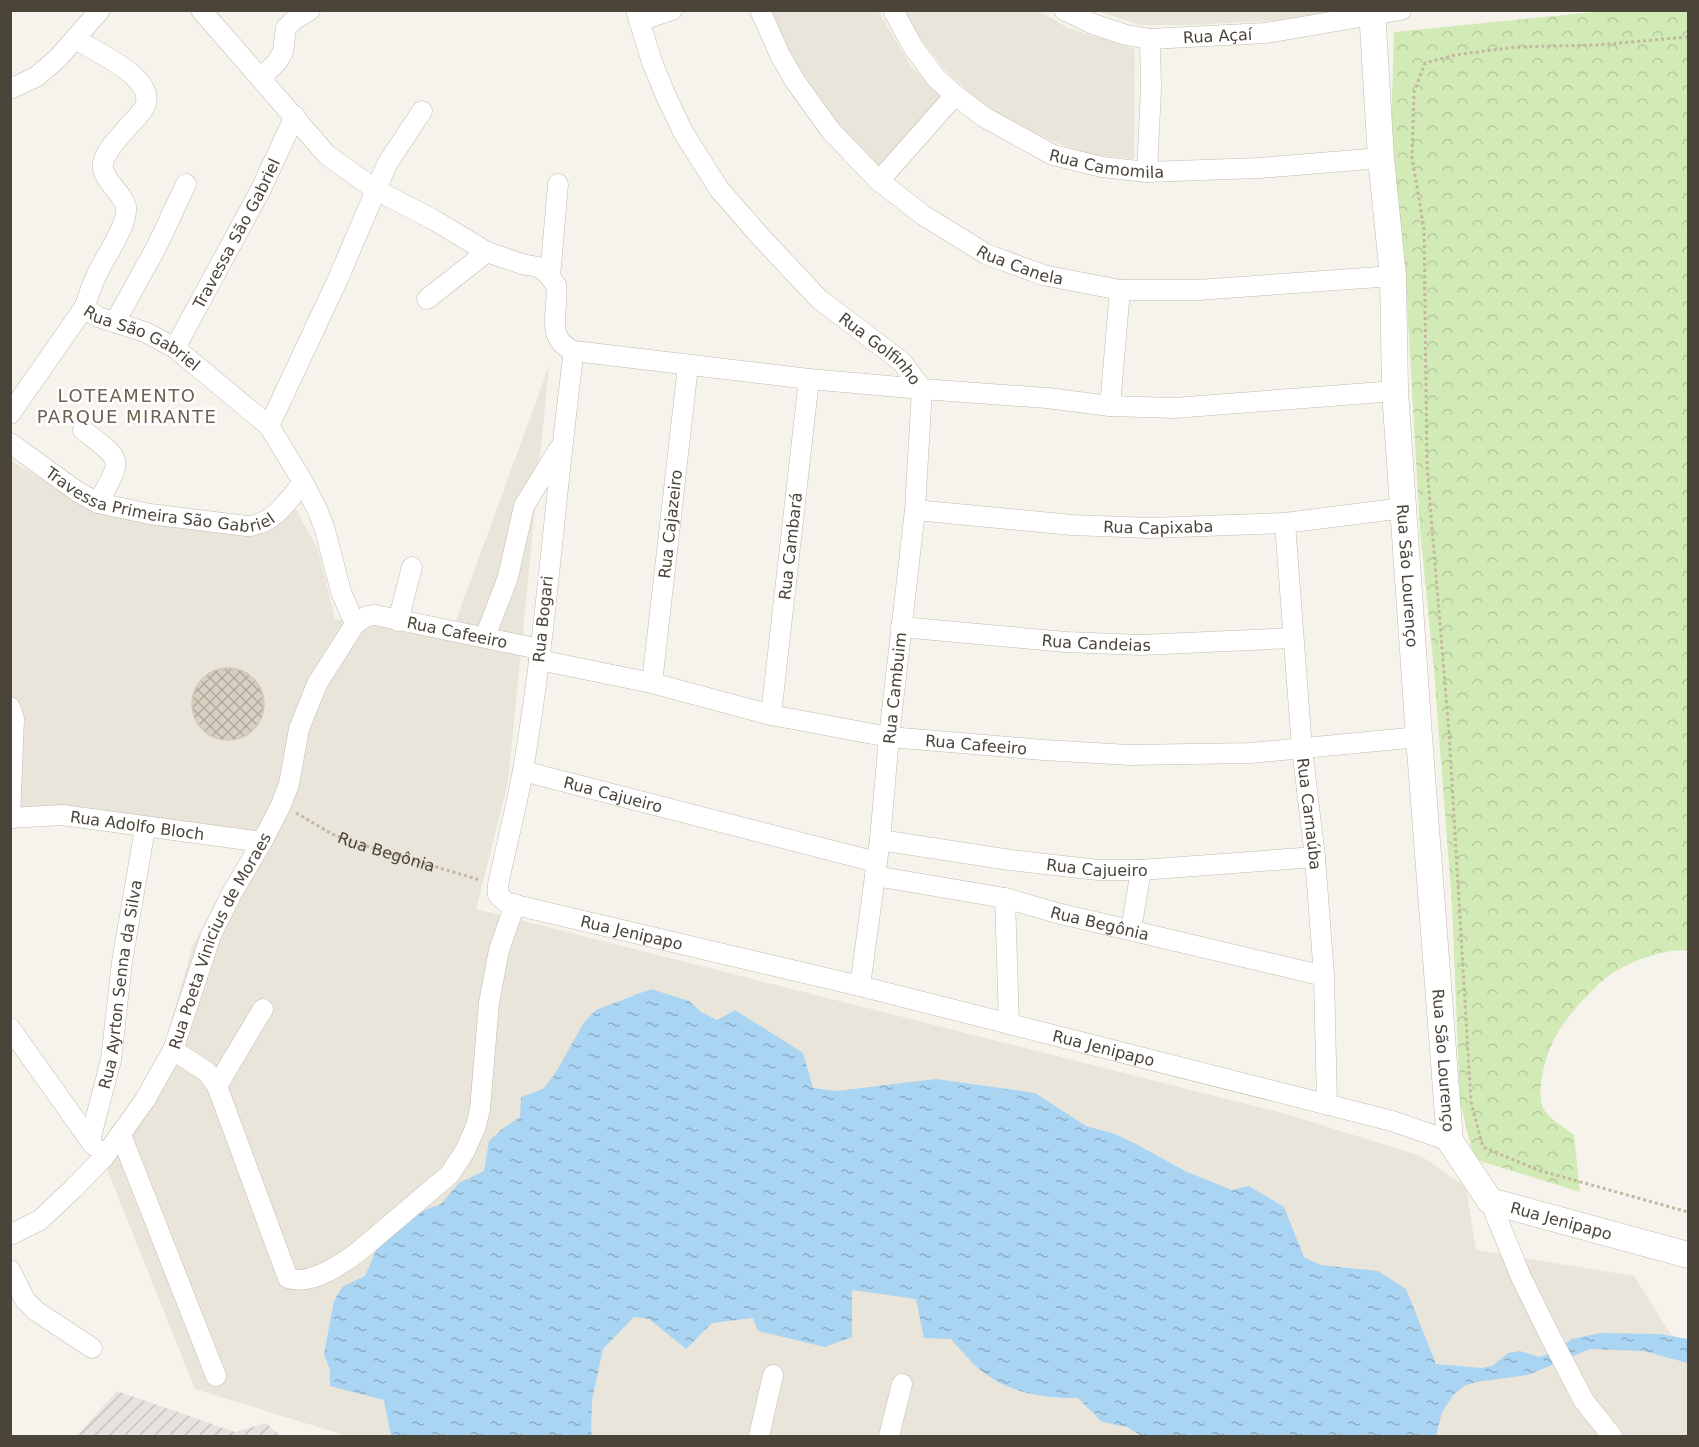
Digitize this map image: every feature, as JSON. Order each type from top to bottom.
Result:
[{"type":"street","points":[[10,89],[36,77],[58,58],[100,10]]},
{"type":"street","points":[[201,10],[327,155],[376,190],[434,220],[488,252],[544,272],[556,285],[554,310],[556,334],[565,347],[574,351],[688,366],[922,389]]},
{"type":"street","points":[[261,78],[278,62],[283,52],[286,28],[310,10]]},
{"type":"street","points":[[638,16],[672,10]]},
{"type":"street","name":"Rua Canela","points":[[760,10],[780,55],[831,132],[879,181],[923,215],[986,254],[1043,275],[1120,290],[1197,290],[1393,276]]},
{"type":"street","name":"Rua Camomila","points":[[893,10],[913,47],[937,79],[984,117],[1053,155],[1102,167],[1147,172],[1259,168],[1381,158]]},
{"type":"street","name":"Rua Açaí","points":[[1064,10],[1093,24],[1126,35],[1150,39],[1266,33],[1401,10]]},
{"type":"street","name":"Rua São Lourenço","points":[[1373,13],[1381,158],[1393,276],[1395,391],[1450,1141]]},
{"type":"street","name":"Rua Golfinho","points":[[638,16],[656,71],[682,132],[719,189],[819,298],[902,362],[922,389],[1110,406],[1174,408],[1395,391]]},
{"type":"street","points":[[75,39],[129,71],[143,86],[147,96],[145,107],[111,147],[103,164],[105,174],[122,195],[126,207],[125,219],[96,276],[84,308]]},
{"type":"street","points":[[1147,172],[1150,39]]},
{"type":"street","points":[[879,181],[955,95]]},
{"type":"street","points":[[269,426],[297,369],[387,164],[422,111]]},
{"type":"street","name":"Travessa São Gabriel","points":[[175,348],[260,191],[295,116]]},
{"type":"street","points":[[115,322],[157,246],[186,184]]},
{"type":"street","points":[[544,272],[558,184]]},
{"type":"street","points":[[427,299],[488,252]]},
{"type":"street","points":[[1110,406],[1120,290]]},
{"type":"street","name":"Rua São Gabriel","points":[[10,414],[84,308],[98,317],[145,332],[175,348],[269,426],[303,482],[325,530],[341,592],[355,624]]},
{"type":"street","name":"Rua Bogari","points":[[498,885],[523,771],[539,655],[574,351]]},
{"type":"street","name":"Rua Cajazeiro","points":[[652,683],[688,366]]},
{"type":"street","name":"Rua Cambará","points":[[771,715],[809,379]]},
{"type":"street","name":"Rua Cambuim","points":[[860,986],[880,840],[889,737],[915,510],[922,389]]},
{"type":"street","points":[[82,430],[113,453],[116,461],[116,469],[98,503]]},
{"type":"street","name":"Travessa Primeira São Gabriel","points":[[10,442],[78,492],[98,503],[150,514],[258,526],[277,513],[303,482]]},
{"type":"street","points":[[485,637],[511,567],[524,506],[562,444]]},
{"type":"street","name":"Rua Capixaba","points":[[915,510],[1072,525],[1150,528],[1285,523],[1403,508]]},
{"type":"street","name":"Rua Carnaúba","points":[[1285,523],[1292,638],[1315,857],[1324,975],[1327,1105]]},
{"type":"street","points":[[398,621],[412,567]]},
{"type":"street","name":"Rua Cafeeiro","points":[[355,624],[367,616],[375,615],[485,637],[539,655],[771,715],[889,737],[1129,755],[1239,753],[1419,737]]},
{"type":"street","name":"Rua Poeta Vinicius de Moraes","points":[[10,1235],[40,1220],[104,1157],[145,1100],[174,1050],[211,935],[281,805],[289,784],[299,729],[305,710],[317,684],[355,624]]},
{"type":"street","name":"Rua Candeias","points":[[901,627],[1066,642],[1141,645],[1292,638]]},
{"type":"street","points":[[10,707],[14,719],[11,818]]},
{"type":"street","name":"Rua Cajueiro","points":[[523,771],[875,869]]},
{"type":"street","name":"Rua Adolfo Bloch","points":[[11,818],[62,815],[262,842]]},
{"type":"street","name":"Rua Ayrton Senna da Silva","points":[[90,1140],[111,1060],[122,962],[145,828]]},
{"type":"street","name":"Rua Cajueiro","points":[[880,840],[1010,860],[1098,870],[1141,870],[1315,857]]},
{"type":"street","name":"Rua Begônia","points":[[875,869],[1324,975]]},
{"type":"street","points":[[1131,930],[1141,870]]},
{"type":"street","points":[[174,1050],[207,1072],[217,1086],[288,1278],[303,1280],[328,1272],[344,1263],[450,1174],[465,1151],[476,1126],[480,1108],[489,1003],[499,950],[515,904],[507,903],[498,895],[498,885]]},
{"type":"street","points":[[1005,898],[1009,1024]]},
{"type":"street","name":"Rua Jenipapo","points":[[515,904],[860,986],[1392,1121],[1450,1141],[1490,1201],[1689,1255]]},
{"type":"street","points":[[217,1086],[263,1009]]},
{"type":"street","points":[[10,1028],[104,1157]]},
{"type":"street","points":[[121,1135],[216,1376]]},
{"type":"street","points":[[1490,1201],[1521,1277],[1551,1338],[1584,1401],[1612,1437]]},
{"type":"street","points":[[10,1270],[25,1300],[36,1311],[92,1348]]},
{"type":"street","points":[[759,1437],[772,1375]]},
{"type":"street","points":[[889,1437],[902,1384]]},
{"type":"path","points":[[1689,37],[1596,45],[1516,47],[1455,55],[1425,63],[1414,92],[1412,158],[1424,228],[1427,466],[1449,733],[1471,1102],[1483,1147],[1538,1170],[1689,1212]]},
{"type":"path","name":"Rua Begônia","points":[[281,805],[332,834],[353,842],[498,885]]},
{"type":"shaded area","points":[[770,11],[878,11],[911,66],[943,98],[878,167],[852,143],[788,52]]},
{"type":"shaded area","points":[[901,11],[1039,11],[1068,28],[1135,49],[1134,159],[1083,154],[1025,129],[979,102],[946,71]]},
{"type":"shaded area","points":[[1098,11],[1330,11],[1304,19],[1190,25],[1139,25]]},
{"type":"shaded area","points":[[549,366],[508,783],[476,909],[1286,1114],[1421,1156],[1466,1187],[1476,1250],[1634,1276],[1670,1333],[1688,1348],[1688,1436],[347,1436],[195,1389],[101,1154],[159,1065],[193,944],[270,826],[256,836],[17,812],[10,699],[10,460],[52,485],[265,528],[293,504],[318,549],[335,619],[450,637]]},
{"type":"shaded area","points":[[117,1391],[235,1432],[266,1423],[281,1436],[77,1436]]},
{"type":"green space","points":[[1603,11],[1688,11],[1688,950],[1650,956],[1614,972],[1578,1006],[1555,1036],[1544,1067],[1541,1100],[1543,1108],[1549,1115],[1574,1135],[1580,1192],[1474,1159],[1460,1102],[1452,905],[1434,670],[1420,530],[1406,286],[1391,133],[1394,32]]},
{"type":"water","points":[[651,989],[689,1001],[701,1012],[717,1020],[735,1010],[803,1053],[813,1088],[837,1091],[936,1079],[1035,1093],[1086,1126],[1115,1134],[1187,1172],[1232,1190],[1249,1186],[1284,1207],[1304,1257],[1320,1265],[1378,1271],[1406,1289],[1436,1364],[1481,1368],[1492,1366],[1508,1353],[1520,1351],[1539,1357],[1552,1353],[1572,1339],[1600,1333],[1660,1334],[1688,1339],[1688,1363],[1643,1351],[1590,1349],[1528,1375],[1476,1382],[1464,1386],[1454,1394],[1442,1412],[1436,1436],[1142,1436],[1127,1427],[1102,1422],[1078,1398],[1029,1393],[1006,1386],[984,1373],[951,1339],[924,1338],[916,1299],[852,1290],[852,1337],[825,1347],[758,1331],[753,1318],[712,1323],[686,1349],[649,1319],[634,1317],[603,1349],[592,1400],[591,1432],[593,1436],[391,1436],[384,1400],[330,1386],[330,1370],[324,1354],[334,1301],[342,1287],[365,1276],[384,1232],[409,1216],[441,1204],[459,1183],[484,1171],[489,1141],[520,1117],[521,1097],[543,1089],[555,1074],[584,1022],[596,1010]]},
{"type":"building","points":[[228,668],[248,674],[258,684],[264,704],[258,724],[248,734],[228,740],[208,734],[198,724],[192,704],[198,684],[208,674]]},
{"type":"district","name":"LOTEAMENTO PARQUE MIRANTE","points":[[127,405]]}]
